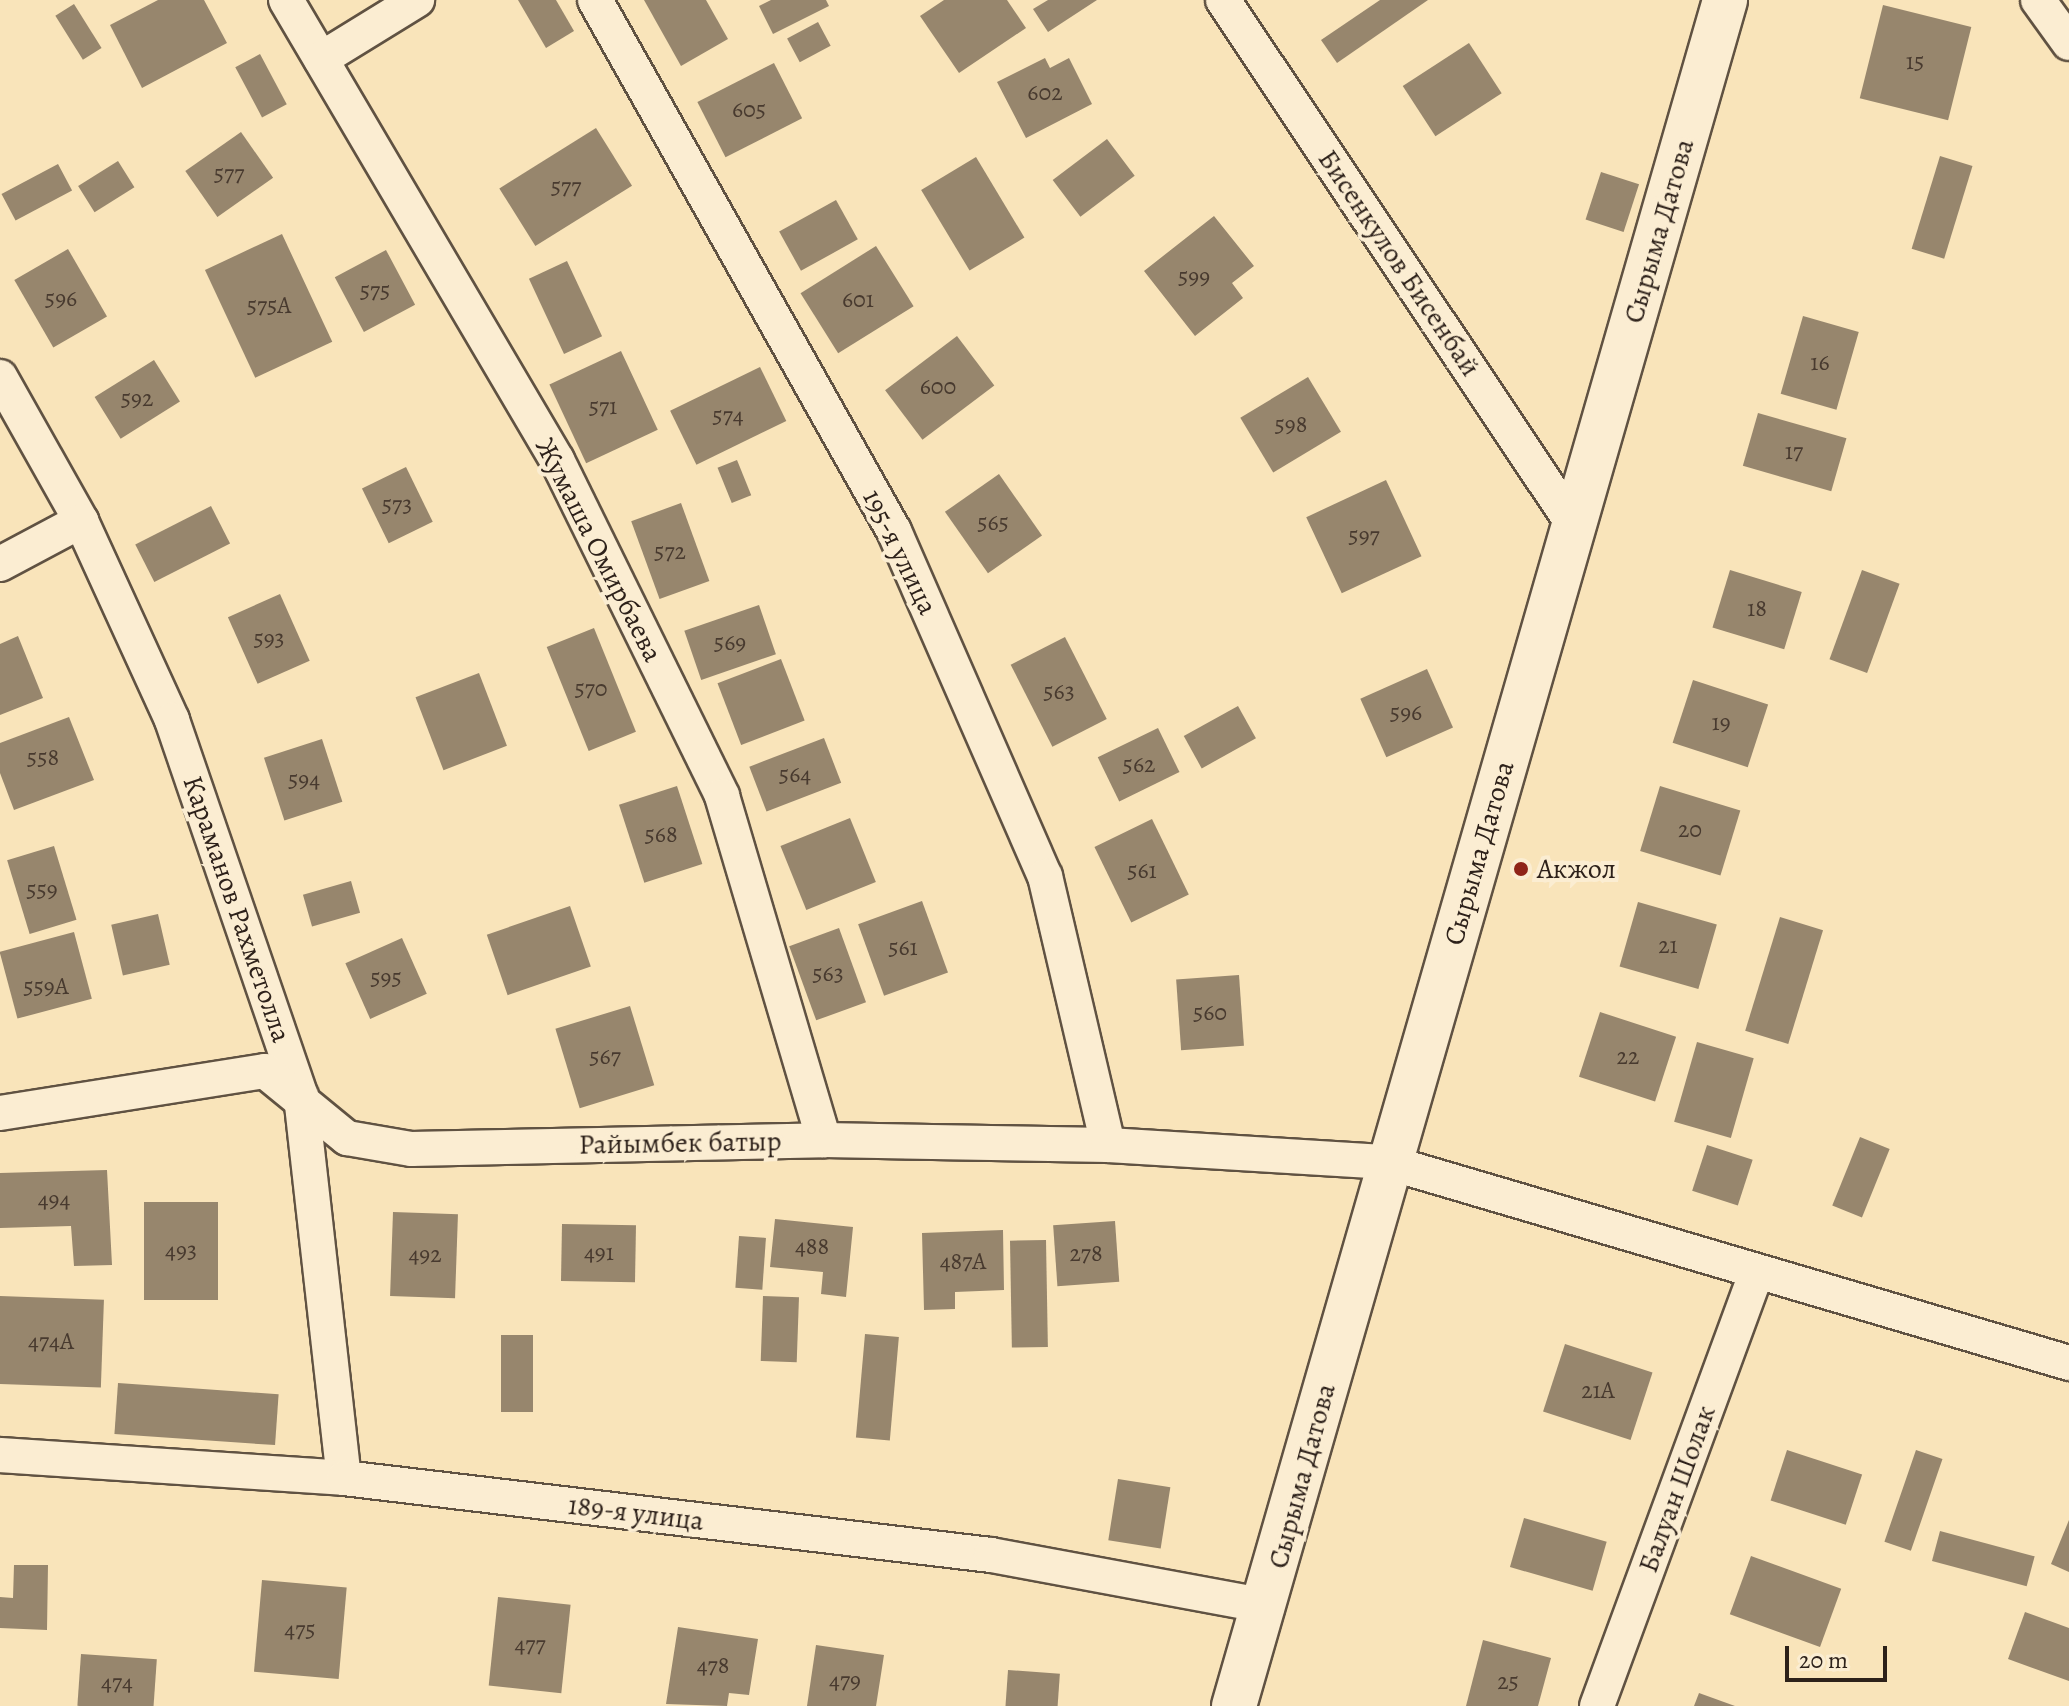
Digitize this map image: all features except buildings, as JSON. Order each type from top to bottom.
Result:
[{"type":"street","name":"Жумаша Омирбаева","points":[[286,0],[557,460],[722,796],[824,1140]]},
{"type":"street","points":[[321,59],[417,0]]},
{"type":"street","name":"195-я улица","points":[[595,0],[894,531],[1045,876],[1108,1145]]},
{"type":"street","name":"Бисенкулов Бисенбай","points":[[1223,0],[1575,527]]},
{"type":"street","name":"Сырыма Датова","points":[[1234,1706],[1267,1606],[1387,1162],[1575,527],[1725,0]]},
{"type":"street","points":[[2038,0],[2069,43]]},
{"type":"street","name":"Караманов Рахметолла","points":[[0,377],[81,521],[172,720],[301,1096],[344,1478]]},
{"type":"street","points":[[0,564],[81,521]]},
{"type":"street","name":"Райымбек батыр","points":[[0,1113],[225,1072],[265,1071],[301,1096],[347,1138],[411,1149],[824,1140],[1108,1145],[1387,1162],[2069,1363]]},
{"type":"street","name":"Балуан Шолак","points":[[1597,1706],[1757,1271]]},
{"type":"street","name":"189-я улица","points":[[0,1455],[344,1478],[991,1555],[1267,1606]]},
{"type":"place","name":"Акжол","points":[[1521,869]]}]
